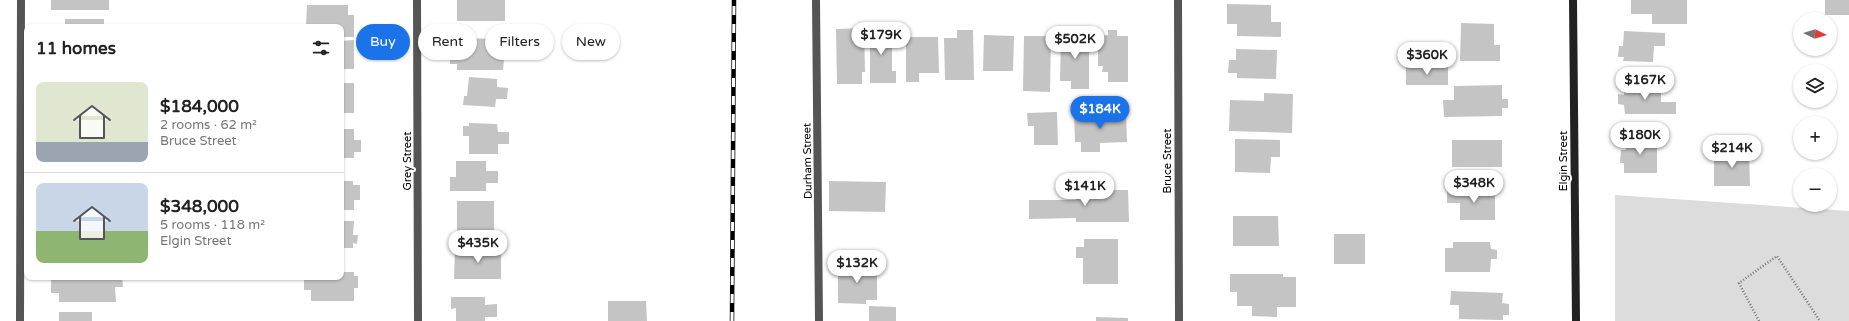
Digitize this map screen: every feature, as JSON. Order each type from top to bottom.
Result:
[{"type":"main road","name":"Elgin Street","points":[[1573,0],[1576,321]]},
{"type":"street","points":[[20,321],[21,0]]},
{"type":"street","name":"Grey Street","points":[[417,0],[418,321]]},
{"type":"street","name":"Durham Street","points":[[816,0],[819,321]]},
{"type":"street","name":"Bruce Street","points":[[1178,0],[1179,321]]},
{"type":"path","points":[[1759,321],[1739,283],[1777,256],[1820,321]]},
{"type":"shaded area","points":[[1615,195],[1793,207],[1793,212],[1849,211],[1849,321],[1615,321]]},
{"type":"building","points":[[51,0],[109,0],[109,10],[51,10]]},
{"type":"building","points":[[457,0],[505,0],[505,21],[457,21]]},
{"type":"building","points":[[1631,0],[1687,0],[1687,24],[1652,24],[1652,14],[1631,14]]},
{"type":"building","points":[[1825,0],[1849,0],[1849,15],[1837,15],[1837,12],[1825,12]]},
{"type":"building","points":[[1227,4],[1271,5],[1271,22],[1281,22],[1281,37],[1237,36],[1237,24],[1227,24]]},
{"type":"building","points":[[307,5],[348,5],[348,15],[354,15],[354,37],[344,37],[344,24],[306,24]]},
{"type":"building","points":[[65,19],[104,19],[104,24],[65,24]]},
{"type":"building","points":[[1461,23],[1494,24],[1494,45],[1500,45],[1500,61],[1460,61]]},
{"type":"building","points":[[864,28],[865,72],[862,72],[862,84],[837,84],[836,29]]},
{"type":"building","points":[[870,28],[892,28],[892,71],[896,71],[896,83],[870,83]]},
{"type":"building","points":[[1069,29],[1080,29],[1080,35],[1089,36],[1089,89],[1071,89],[1071,81],[1060,81],[1061,36],[1069,36]]},
{"type":"building","points":[[957,30],[973,30],[974,80],[945,80],[944,38],[957,38]]},
{"type":"building","points":[[1108,30],[1117,30],[1117,36],[1128,36],[1128,82],[1108,82],[1108,72],[1102,72],[1103,66],[1098,66],[1098,36],[1108,35]]},
{"type":"building","points":[[1624,31],[1665,33],[1665,46],[1654,46],[1653,62],[1623,61],[1624,57],[1618,57],[1619,46],[1623,46]]},
{"type":"building","points":[[984,35],[1014,36],[1013,71],[983,71]]},
{"type":"building","points":[[1024,36],[1051,36],[1050,92],[1023,91]]},
{"type":"building","points":[[906,37],[938,37],[939,73],[919,73],[919,82],[906,82]]},
{"type":"building","points":[[477,38],[485,39],[485,60],[504,60],[503,70],[457,70],[457,64],[450,64],[450,60],[477,60]]},
{"type":"building","points":[[354,40],[354,69],[344,69],[344,41]]},
{"type":"building","points":[[1236,49],[1277,50],[1276,79],[1237,78],[1237,73],[1228,73],[1229,60],[1236,60]]},
{"type":"building","points":[[1406,67],[1448,67],[1448,85],[1406,85]]},
{"type":"building","points":[[469,77],[497,79],[497,87],[508,88],[507,99],[496,99],[495,107],[463,105],[464,96],[467,96]]},
{"type":"building","points":[[344,83],[354,83],[354,113],[344,113]]},
{"type":"building","points":[[1502,85],[1502,99],[1508,99],[1508,108],[1502,108],[1502,116],[1444,117],[1443,100],[1454,100],[1454,86]]},
{"type":"building","points":[[1624,85],[1661,85],[1661,102],[1676,102],[1676,114],[1625,114],[1624,105],[1618,104],[1618,94],[1624,95]]},
{"type":"building","points":[[1264,93],[1293,94],[1292,133],[1229,131],[1230,100],[1264,101]]},
{"type":"building","points":[[1057,112],[1058,145],[1034,145],[1034,126],[1028,126],[1027,113]]},
{"type":"building","points":[[1126,112],[1127,142],[1100,143],[1100,152],[1081,152],[1081,142],[1075,142],[1074,113]]},
{"type":"building","points":[[469,123],[497,124],[498,132],[509,132],[509,144],[498,144],[498,154],[469,154],[469,136],[463,136],[463,126],[469,126]]},
{"type":"building","points":[[344,129],[354,129],[354,140],[361,140],[361,152],[354,152],[354,158],[344,158]]},
{"type":"building","points":[[1626,138],[1657,139],[1657,173],[1624,173],[1624,163],[1620,163],[1621,150],[1626,150]]},
{"type":"building","points":[[1235,139],[1280,140],[1280,157],[1271,157],[1270,173],[1235,172]]},
{"type":"building","points":[[1452,140],[1502,140],[1502,167],[1452,167]]},
{"type":"building","points":[[1749,152],[1750,186],[1714,186],[1714,153]]},
{"type":"building","points":[[456,161],[486,161],[486,171],[498,171],[498,183],[486,183],[486,191],[450,191],[450,177],[456,177]]},
{"type":"building","points":[[344,181],[353,181],[353,185],[360,185],[360,200],[354,200],[354,210],[344,210]]},
{"type":"building","points":[[829,181],[886,182],[885,212],[829,211]]},
{"type":"building","points":[[1076,190],[1128,190],[1129,222],[1076,222],[1076,218],[1029,219],[1029,200],[1076,200]]},
{"type":"building","points":[[1447,190],[1495,190],[1495,220],[1460,220],[1460,203],[1447,203]]},
{"type":"building","points":[[457,201],[494,201],[494,235],[457,235]]},
{"type":"building","points":[[1233,216],[1278,216],[1279,246],[1233,246]]},
{"type":"building","points":[[344,221],[354,221],[353,235],[358,235],[357,244],[353,243],[353,248],[344,248]]},
{"type":"building","points":[[1334,234],[1365,234],[1365,264],[1334,264]]},
{"type":"building","points":[[1084,239],[1118,239],[1118,284],[1083,284],[1083,258],[1076,258],[1076,247],[1084,247]]},
{"type":"building","points":[[1453,242],[1490,242],[1491,249],[1497,250],[1497,259],[1491,259],[1490,272],[1445,272],[1445,248],[1453,248]]},
{"type":"building","points":[[455,248],[501,248],[501,279],[454,279]]},
{"type":"building","points":[[846,261],[866,262],[866,273],[877,274],[877,300],[866,300],[866,304],[838,303],[838,273],[846,273]]},
{"type":"building","points":[[344,272],[354,272],[354,276],[358,276],[358,288],[354,288],[354,301],[311,301],[311,290],[304,290],[304,280],[344,280]]},
{"type":"building","points":[[1230,274],[1283,274],[1283,277],[1296,277],[1296,307],[1277,307],[1277,317],[1252,316],[1252,306],[1237,306],[1237,292],[1230,292]]},
{"type":"building","points":[[51,280],[122,280],[123,287],[115,287],[116,302],[59,302],[59,293],[51,293]]},
{"type":"building","points":[[1451,291],[1503,293],[1502,303],[1509,304],[1509,315],[1503,315],[1503,320],[1459,319],[1459,305],[1450,305]]},
{"type":"building","points":[[451,297],[485,297],[485,305],[497,304],[497,317],[485,317],[485,321],[456,321],[456,308],[451,309]]},
{"type":"building","points":[[608,301],[646,301],[647,321],[608,321]]},
{"type":"building","points":[[869,306],[896,307],[896,321],[869,321]]},
{"type":"building","points":[[59,312],[92,312],[92,321],[59,321]]},
{"type":"building","points":[[1096,317],[1128,318],[1128,321],[1096,321]]},
{"type":"railway","points":[[732,321],[734,0]]}]
